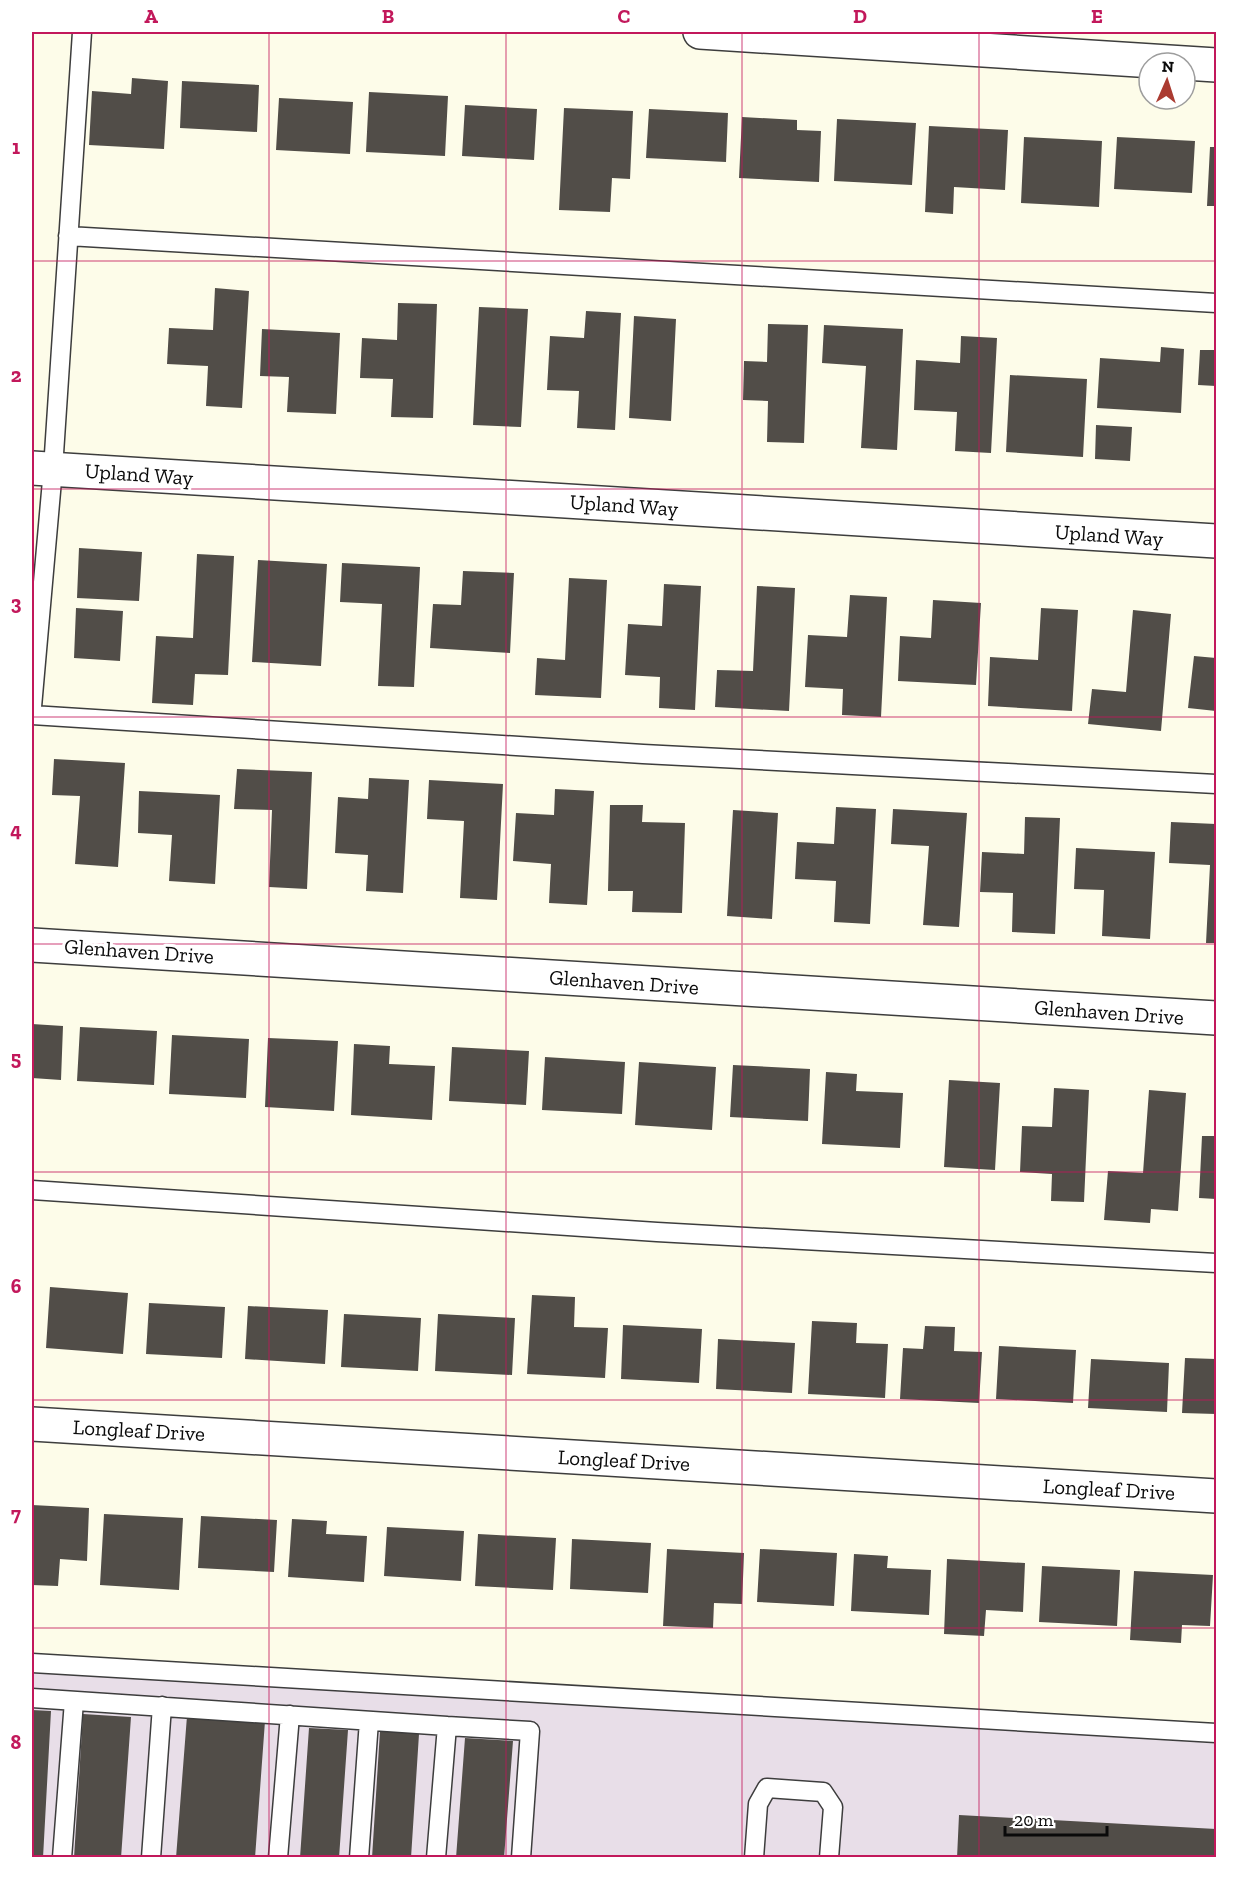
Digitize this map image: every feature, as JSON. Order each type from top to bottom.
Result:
[{"type":"street","points":[[700,32],[1216,64]]},
{"type":"street","name":"Upland Way","points":[[42,468],[1216,541]]},
{"type":"street","name":"Glenhaven Drive","points":[[32,945],[1216,1018]]},
{"type":"street","name":"Longleaf Drive","points":[[32,1424],[1216,1496]]},
{"type":"lane","points":[[32,707],[42,468],[68,236],[81,32]]},
{"type":"lane","points":[[68,236],[1216,303]]},
{"type":"lane","points":[[32,715],[643,754],[1216,784]]},
{"type":"lane","points":[[32,1190],[669,1232],[1216,1263]]},
{"type":"lane","points":[[32,1663],[1216,1732]]},
{"type":"lane","points":[[32,1698],[530,1731],[521,1857]]},
{"type":"lane","points":[[62,1857],[74,1701]]},
{"type":"lane","points":[[151,1857],[162,1706]]},
{"type":"lane","points":[[278,1857],[290,1715]]},
{"type":"lane","points":[[359,1857],[369,1721]]},
{"type":"lane","points":[[436,1857],[447,1726]]},
{"type":"lane","points":[[754,1857],[758,1804],[767,1788],[823,1792],[833,1808],[829,1857]]},
{"type":"shaded area","points":[[32,1672],[1216,1743],[1216,1857],[32,1857]]},
{"type":"building","points":[[132,78],[168,81],[164,149],[89,145],[92,91],[131,94]]},
{"type":"building","points":[[182,81],[259,85],[257,132],[180,128]]},
{"type":"building","points":[[369,92],[448,96],[445,156],[366,152]]},
{"type":"building","points":[[279,98],[353,102],[350,154],[276,150]]},
{"type":"building","points":[[465,105],[537,109],[534,160],[462,156]]},
{"type":"building","points":[[564,108],[633,111],[630,179],[612,178],[610,212],[559,210]]},
{"type":"building","points":[[649,109],[728,113],[726,162],[646,158]]},
{"type":"building","points":[[742,117],[797,120],[797,130],[821,131],[819,182],[739,178]]},
{"type":"building","points":[[837,119],[916,123],[912,185],[834,181]]},
{"type":"building","points":[[929,126],[1008,130],[1005,190],[954,187],[953,214],[925,212]]},
{"type":"building","points":[[1024,137],[1102,141],[1099,207],[1021,203]]},
{"type":"building","points":[[1117,137],[1195,141],[1192,193],[1114,189]]},
{"type":"building","points":[[1210,147],[1216,147],[1216,206],[1207,206]]},
{"type":"building","points":[[215,288],[249,291],[242,408],[206,406],[208,366],[167,364],[169,328],[213,330]]},
{"type":"building","points":[[398,303],[437,304],[433,418],[391,417],[393,379],[360,378],[362,338],[397,340]]},
{"type":"building","points":[[479,307],[528,309],[521,427],[473,425]]},
{"type":"building","points":[[586,311],[621,313],[615,430],[577,428],[579,391],[547,390],[550,336],[584,338]]},
{"type":"building","points":[[634,316],[676,319],[671,421],[629,418]]},
{"type":"building","points":[[768,324],[808,325],[804,443],[767,442],[768,401],[743,400],[744,361],[767,362]]},
{"type":"building","points":[[824,325],[903,329],[897,450],[861,448],[866,366],[822,363]]},
{"type":"building","points":[[262,329],[340,333],[336,414],[287,412],[289,377],[260,376]]},
{"type":"building","points":[[961,336],[997,338],[991,453],[955,451],[957,412],[914,410],[916,360],[960,363]]},
{"type":"building","points":[[1161,347],[1184,349],[1181,413],[1097,408],[1100,358],[1160,362]]},
{"type":"building","points":[[1200,350],[1216,350],[1216,386],[1198,385]]},
{"type":"building","points":[[1010,375],[1087,379],[1083,457],[1006,452]]},
{"type":"building","points":[[1096,425],[1132,427],[1130,461],[1095,459]]},
{"type":"building","points":[[79,548],[142,552],[139,601],[77,598]]},
{"type":"building","points":[[197,554],[234,556],[228,675],[195,674],[193,705],[152,703],[156,636],[193,638]]},
{"type":"building","points":[[258,560],[327,564],[321,666],[252,662]]},
{"type":"building","points":[[342,563],[420,567],[414,687],[378,686],[382,604],[340,602]]},
{"type":"building","points":[[463,571],[514,573],[510,653],[430,648],[433,604],[461,605]]},
{"type":"building","points":[[569,578],[607,580],[601,698],[535,695],[537,658],[565,660]]},
{"type":"building","points":[[664,584],[701,586],[695,710],[659,708],[660,677],[625,675],[628,624],[662,626]]},
{"type":"building","points":[[757,586],[795,588],[789,711],[715,707],[717,670],[753,671]]},
{"type":"building","points":[[850,595],[887,597],[881,717],[842,715],[843,689],[805,687],[808,635],[847,637]]},
{"type":"building","points":[[933,600],[981,603],[976,685],[898,681],[900,636],[931,638]]},
{"type":"building","points":[[76,608],[123,611],[120,661],[74,658]]},
{"type":"building","points":[[1041,608],[1078,610],[1072,711],[988,706],[990,657],[1038,660]]},
{"type":"building","points":[[1133,610],[1171,614],[1161,731],[1088,724],[1092,689],[1126,692]]},
{"type":"building","points":[[1194,656],[1216,658],[1216,711],[1188,708]]},
{"type":"building","points":[[54,759],[125,763],[118,867],[75,864],[80,796],[52,795]]},
{"type":"building","points":[[237,769],[312,772],[307,889],[269,887],[272,810],[234,809]]},
{"type":"building","points":[[369,778],[409,780],[403,893],[366,891],[368,855],[335,853],[338,797],[368,799]]},
{"type":"building","points":[[429,780],[503,784],[497,900],[460,898],[464,821],[427,819]]},
{"type":"building","points":[[555,789],[594,791],[587,905],[549,903],[551,864],[513,861],[516,813],[554,815]]},
{"type":"building","points":[[139,791],[220,795],[215,884],[169,881],[172,835],[138,833]]},
{"type":"building","points":[[610,805],[643,805],[642,822],[685,823],[682,913],[632,912],[633,891],[608,891]]},
{"type":"building","points":[[836,807],[876,809],[870,924],[834,922],[836,881],[795,879],[797,842],[834,844]]},
{"type":"building","points":[[893,809],[967,813],[959,927],[923,925],[929,846],[891,844]]},
{"type":"building","points":[[733,810],[778,813],[772,919],[727,916]]},
{"type":"building","points":[[1025,817],[1060,818],[1055,934],[1012,932],[1013,893],[980,892],[982,852],[1024,854]]},
{"type":"building","points":[[1171,822],[1216,824],[1216,943],[1206,943],[1210,865],[1169,863]]},
{"type":"building","points":[[1076,848],[1155,852],[1150,939],[1102,936],[1104,890],[1074,889]]},
{"type":"building","points":[[32,1024],[63,1026],[61,1080],[32,1078]]},
{"type":"building","points":[[80,1027],[157,1031],[154,1085],[77,1081]]},
{"type":"building","points":[[172,1035],[249,1039],[246,1098],[169,1094]]},
{"type":"building","points":[[268,1038],[338,1041],[334,1111],[265,1107]]},
{"type":"building","points":[[354,1044],[390,1046],[389,1064],[435,1066],[432,1120],[351,1115]]},
{"type":"building","points":[[452,1047],[529,1051],[526,1105],[449,1101]]},
{"type":"building","points":[[545,1057],[625,1062],[622,1114],[542,1110]]},
{"type":"building","points":[[639,1062],[716,1067],[712,1130],[635,1125]]},
{"type":"building","points":[[733,1065],[810,1069],[808,1121],[730,1117]]},
{"type":"building","points":[[826,1072],[857,1074],[856,1091],[903,1093],[900,1148],[822,1144]]},
{"type":"building","points":[[949,1080],[1000,1083],[995,1170],[944,1167]]},
{"type":"building","points":[[1054,1088],[1089,1090],[1084,1202],[1051,1201],[1052,1174],[1020,1172],[1022,1126],[1052,1127]]},
{"type":"building","points":[[1149,1090],[1186,1093],[1178,1211],[1151,1209],[1150,1223],[1104,1220],[1108,1171],[1143,1173]]},
{"type":"building","points":[[1202,1136],[1216,1136],[1216,1199],[1199,1198]]},
{"type":"building","points":[[50,1287],[128,1293],[123,1354],[46,1348]]},
{"type":"building","points":[[532,1295],[575,1297],[574,1327],[608,1328],[605,1378],[527,1374]]},
{"type":"building","points":[[149,1303],[225,1307],[222,1358],[146,1354]]},
{"type":"building","points":[[248,1306],[328,1310],[325,1364],[245,1359]]},
{"type":"building","points":[[344,1314],[421,1318],[418,1371],[341,1367]]},
{"type":"building","points":[[438,1314],[515,1318],[512,1375],[435,1371]]},
{"type":"building","points":[[812,1321],[857,1323],[856,1343],[888,1344],[885,1398],[808,1394]]},
{"type":"building","points":[[623,1325],[702,1329],[699,1383],[621,1379]]},
{"type":"building","points":[[925,1326],[955,1327],[954,1351],[982,1352],[979,1403],[900,1399],[903,1348],[923,1349]]},
{"type":"building","points":[[718,1339],[795,1343],[792,1393],[716,1389]]},
{"type":"building","points":[[999,1346],[1076,1350],[1073,1403],[996,1399]]},
{"type":"building","points":[[1185,1358],[1216,1359],[1216,1414],[1182,1413]]},
{"type":"building","points":[[1091,1359],[1169,1363],[1167,1412],[1088,1408]]},
{"type":"building","points":[[32,1505],[89,1508],[87,1561],[60,1559],[58,1586],[32,1585]]},
{"type":"building","points":[[104,1514],[183,1518],[179,1590],[100,1585]]},
{"type":"building","points":[[201,1516],[277,1520],[274,1572],[198,1568]]},
{"type":"building","points":[[292,1519],[327,1521],[326,1534],[367,1536],[364,1582],[288,1577]]},
{"type":"building","points":[[387,1527],[464,1531],[461,1581],[384,1576]]},
{"type":"building","points":[[478,1534],[556,1538],[553,1590],[475,1586]]},
{"type":"building","points":[[572,1539],[651,1543],[648,1593],[570,1589]]},
{"type":"building","points":[[667,1549],[744,1553],[742,1604],[714,1603],[713,1628],[663,1626]]},
{"type":"building","points":[[760,1549],[837,1553],[834,1606],[757,1602]]},
{"type":"building","points":[[854,1554],[888,1556],[887,1568],[931,1570],[929,1615],[851,1611]]},
{"type":"building","points":[[947,1559],[1025,1563],[1023,1612],[986,1610],[984,1636],[944,1634]]},
{"type":"building","points":[[1042,1566],[1120,1570],[1117,1626],[1039,1622]]},
{"type":"building","points":[[1134,1571],[1213,1575],[1210,1626],[1182,1625],[1181,1643],[1130,1640]]},
{"type":"building","points":[[32,1710],[51,1711],[43,1858],[32,1858]]},
{"type":"building","points":[[83,1714],[131,1717],[121,1858],[74,1858]]},
{"type":"building","points":[[187,1716],[265,1721],[255,1858],[176,1858]]},
{"type":"building","points":[[309,1728],[348,1730],[339,1858],[300,1858]]},
{"type":"building","points":[[380,1731],[419,1734],[411,1858],[372,1858]]},
{"type":"building","points":[[465,1738],[513,1741],[504,1858],[456,1858]]},
{"type":"building","points":[[959,1815],[1216,1829],[1216,1858],[957,1858]]}]
